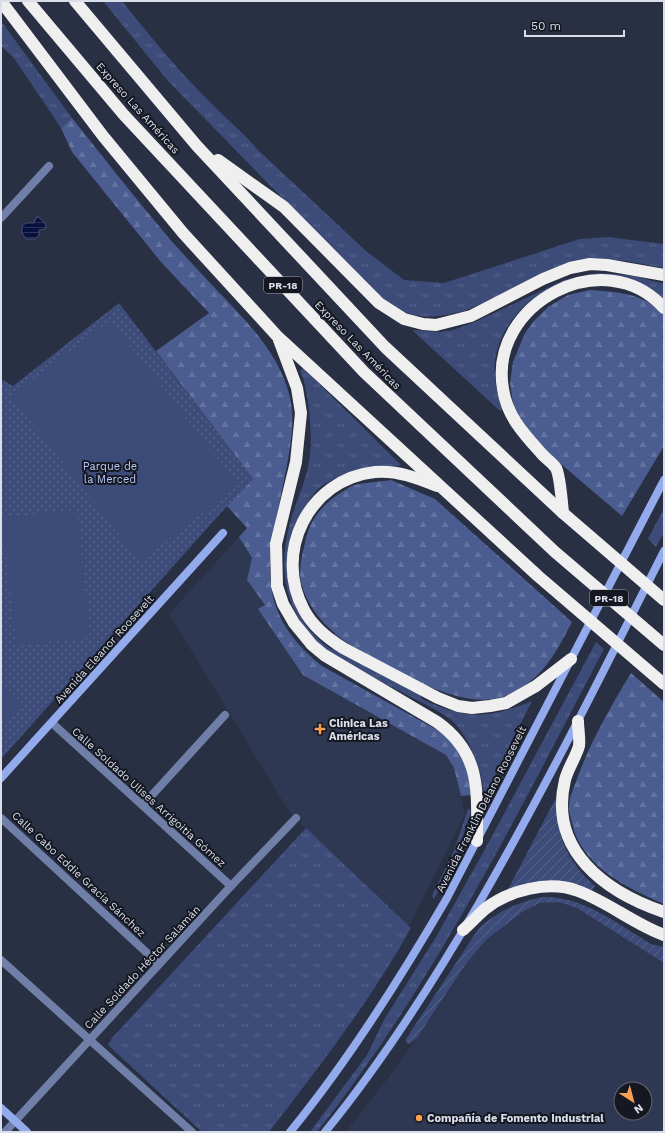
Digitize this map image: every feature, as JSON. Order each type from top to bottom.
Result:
[{"type":"highway","points":[[1,1],[108,142],[183,233],[278,337],[538,576],[664,684]]},
{"type":"highway","name":"Expreso Las Américas","points":[[28,1],[124,115],[364,372],[555,552],[664,645]]},
{"type":"highway","name":"Expreso Las Américas","points":[[75,1],[197,146],[385,347],[575,524],[658,590],[664,600]]},
{"type":"highway","points":[[197,146],[284,207],[380,303],[404,319],[423,324],[436,325],[471,316],[543,279],[570,268],[590,264],[607,265],[664,275]]},
{"type":"highway","points":[[563,513],[556,468],[520,430],[510,412],[503,388],[503,356],[515,327],[526,312],[537,302],[553,292],[578,282],[590,280],[601,280],[630,285],[650,296],[664,308]]},
{"type":"highway","points":[[278,337],[297,388],[301,413],[296,462],[276,544],[277,586],[283,604],[294,624],[312,645],[324,656],[437,722],[451,732],[460,743],[468,757],[477,785],[477,841]]},
{"type":"highway","points":[[442,487],[402,474],[375,472],[346,479],[321,495],[301,526],[294,557],[295,588],[308,618],[323,634],[343,648],[438,698],[458,706],[478,707],[506,703],[536,686],[571,659]]},
{"type":"highway","points":[[578,721],[579,745],[565,780],[564,790],[563,812],[567,836],[580,859],[600,879],[631,898],[664,912]]},
{"type":"highway","points":[[463,930],[486,908],[508,896],[531,890],[556,887],[579,891],[641,925],[664,935]]},
{"type":"main road","name":"Avenida Franklin Delano Roosevelt","points":[[290,1132],[345,1058],[417,950],[447,898],[664,480]]},
{"type":"main road","name":"Avenida Eleanor Roosevelt","points":[[1,778],[223,533]]},
{"type":"main road","points":[[325,1132],[354,1096],[410,1017],[510,850],[578,721],[664,551]]},
{"type":"main road","points":[[1,1108],[27,1132]]},
{"type":"street","points":[[1,218],[49,166]]},
{"type":"street","points":[[143,805],[225,715]]},
{"type":"street","name":"Calle Soldado Ulises Arrigoitia Gómez","points":[[52,723],[231,886]]},
{"type":"street","name":"Calle Cabo Eddie Gracia Sánchez","points":[[1,818],[160,964]]},
{"type":"street","name":"Calle Soldado Héctor Salamán","points":[[5,1132],[231,886],[296,818]]},
{"type":"street","points":[[1,960],[192,1132]]},
{"type":"shaded area","points":[[37,216],[45,223],[46,229],[39,230],[39,235],[35,239],[26,239],[22,233],[22,226],[26,223],[34,223]]},
{"type":"shaded area","name":"Clínica Las Américas","points":[[239,537],[252,558],[247,580],[265,605],[258,610],[353,703],[446,755],[454,768],[465,814],[409,926],[290,813],[169,614]]},
{"type":"shaded area","points":[[549,902],[559,902],[577,908],[664,963],[664,1132],[346,1132],[427,1024],[465,965],[486,940],[530,906]]},
{"type":"green space","points":[[103,1],[122,1],[184,75],[257,149],[366,251],[404,280],[444,283],[580,239],[608,237],[664,244],[664,268],[626,261],[593,259],[464,311],[442,316],[423,316],[406,313],[396,309],[385,303],[168,81]]},
{"type":"green space","points":[[1,21],[72,118],[61,128],[14,58],[1,46]]},
{"type":"green space","points":[[72,118],[168,237],[248,323],[269,351],[285,381],[290,398],[292,432],[287,465],[275,522],[271,549],[270,573],[273,597],[282,620],[298,643],[322,666],[448,736],[454,743],[465,763],[472,795],[461,796],[454,768],[446,755],[303,675],[258,609],[265,605],[247,580],[252,558],[239,537],[247,528],[227,506],[253,479],[156,351],[209,313],[161,262],[72,152],[61,128]]},
{"type":"green space","points":[[598,273],[635,276],[664,284],[664,299],[642,284],[617,277],[591,276],[565,282],[541,293],[521,310],[505,330],[496,355],[495,376],[502,410],[500,411],[412,330],[440,332],[453,330],[475,322],[564,280]]},
{"type":"green space","points":[[590,290],[620,293],[639,298],[648,302],[664,315],[664,446],[622,516],[541,447],[514,410],[510,383],[513,362],[525,333],[534,321],[548,307],[568,295]]},
{"type":"green space","name":"Parque de la Merced","points":[[119,303],[253,479],[227,506],[1,759],[1,379],[13,386]]},
{"type":"green space","points":[[110,320],[238,485],[140,562],[11,396]]},
{"type":"green space","points":[[303,368],[401,465],[390,467],[371,467],[352,471],[323,485],[313,494],[301,514],[289,551],[288,570],[290,588],[296,606],[304,622],[316,637],[332,650],[354,516],[422,699],[451,711],[477,715],[502,711],[532,701],[483,799],[482,779],[479,768],[463,734],[450,719],[434,709],[331,656],[316,642],[295,611],[288,594],[284,559],[286,539],[306,474],[311,446],[309,410],[305,385],[300,371]]},
{"type":"green space","points":[[391,480],[435,499],[572,622],[554,655],[539,673],[520,689],[503,697],[482,700],[466,698],[433,688],[394,670],[356,648],[328,627],[312,608],[306,597],[300,574],[306,538],[311,524],[329,501],[351,486]]},
{"type":"green space","points":[[664,508],[664,532],[656,547],[648,539]]},
{"type":"green space","points":[[77,510],[90,637],[16,646],[2,518]]},
{"type":"green space","points":[[596,642],[604,649],[506,836],[472,897],[399,1017],[359,1076],[317,1132],[310,1132],[367,1055],[385,1018],[436,937]]},
{"type":"green space","points":[[631,673],[664,702],[664,904],[621,883],[595,863],[585,852],[577,838],[569,809],[571,794],[589,749],[609,710]]},
{"type":"green space","points":[[1,683],[22,703],[5,722],[1,718]]},
{"type":"green space","points":[[559,795],[559,829],[565,847],[582,873],[595,886],[592,891],[557,882],[540,882],[506,893],[557,796]]},
{"type":"green space","points":[[468,809],[471,810],[470,815],[457,853],[434,899],[432,896],[453,853]]},
{"type":"green space","points":[[306,828],[411,928],[362,1007],[269,1132],[202,1132],[108,1045],[112,1038]]},
{"type":"green space","points":[[543,897],[558,898],[586,906],[613,920],[651,944],[664,947],[664,963],[577,908],[559,902],[540,903],[522,912],[486,940],[465,965],[417,1038],[409,1044],[406,1042],[406,1039],[479,928],[509,908]]},
{"type":"place","name":"Clínica Las Américas","points":[[320,729]]},
{"type":"place","name":"Compañía de Fomento Industrial","points":[[419,1118]]}]
